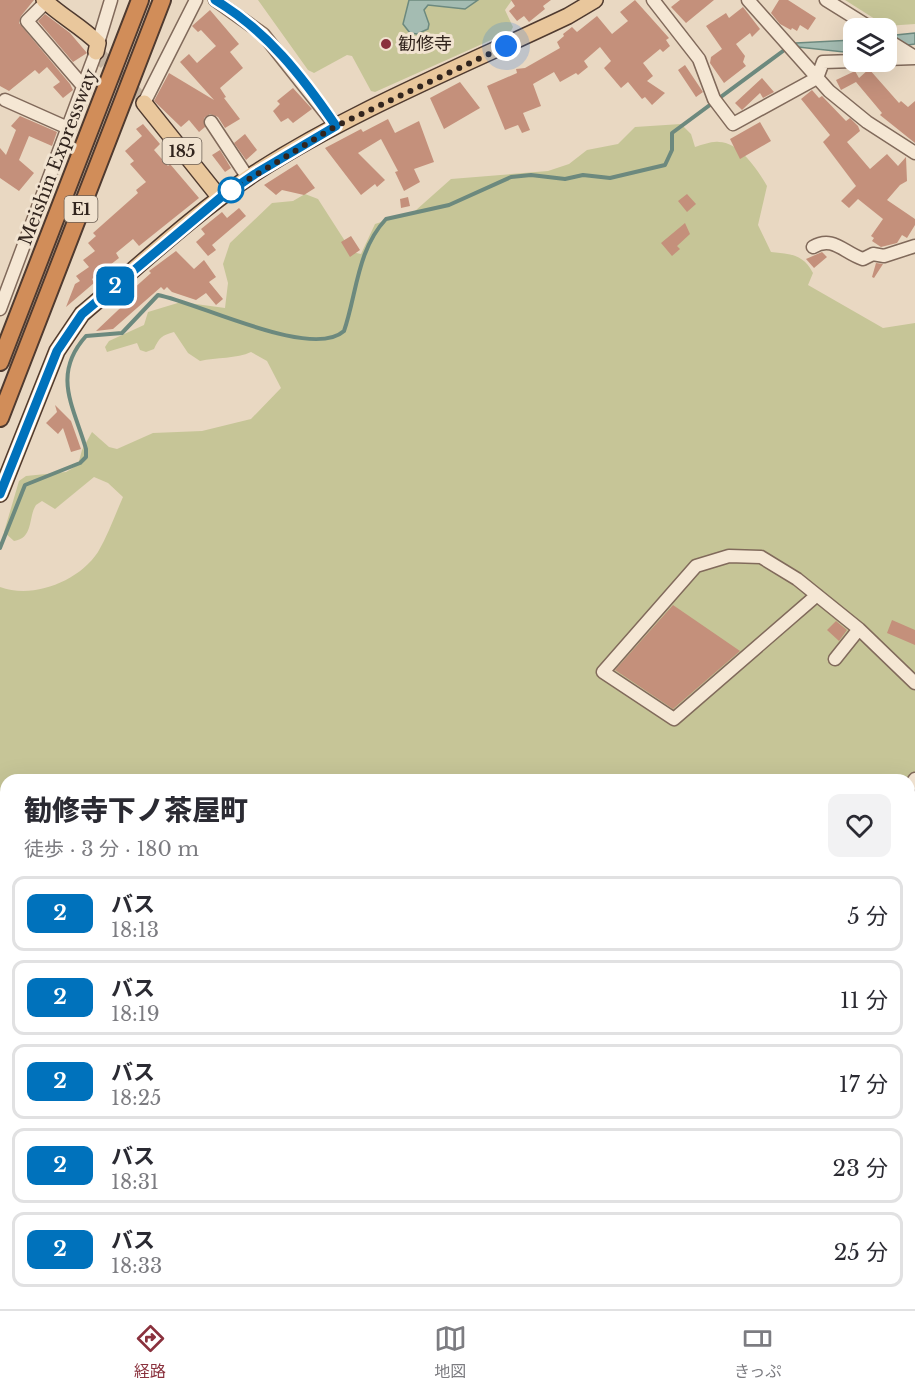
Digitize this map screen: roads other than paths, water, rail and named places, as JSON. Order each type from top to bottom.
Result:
[{"type":"highway","name":"Meishin Expressway","points":[[0,362],[140,0]]},
{"type":"highway","name":"E1","points":[[0,418],[162,0]]},
{"type":"main road","points":[[0,494],[57,351],[69,329],[82,314],[220,198],[248,178],[336,126],[568,16],[595,0]]},
{"type":"main road","points":[[45,1],[97,48]]},
{"type":"main road","name":"185","points":[[144,103],[220,198]]},
{"type":"street","points":[[0,309],[83,87],[111,0]]},
{"type":"street","points":[[144,103],[196,0]]},
{"type":"street","points":[[215,0],[252,24],[267,39],[336,126]]},
{"type":"street","points":[[653,0],[699,59],[714,99],[733,124],[817,78],[824,62],[843,61]]},
{"type":"street","points":[[748,0],[788,48],[817,78],[867,122],[915,153]]},
{"type":"street","points":[[825,0],[855,18]]},
{"type":"street","points":[[45,1],[27,21],[83,87]]},
{"type":"street","points":[[897,46],[914,57]]},
{"type":"street","points":[[897,58],[914,57]]},
{"type":"street","points":[[5,100],[68,128]]},
{"type":"street","points":[[212,122],[248,178]]},
{"type":"street","points":[[813,247],[825,241],[863,259],[876,253],[884,256],[915,246]]},
{"type":"street","points":[[817,595],[674,719],[603,672],[696,566],[729,556],[761,557],[797,579],[817,595],[859,629],[915,683]]},
{"type":"street","points":[[835,659],[859,629]]},
{"type":"waterway","points":[[0,548],[25,485],[80,463],[86,457],[86,449],[71,405],[67,378],[75,350],[86,336],[122,333],[158,295],[254,327],[307,339],[329,338],[344,331],[363,258],[376,231],[386,219],[449,205],[511,177],[531,175],[565,179],[583,175],[610,178],[665,165],[672,150],[672,133],[783,51]]},
{"type":"tunnel","points":[[96,52],[144,103]]},
{"type":"place","name":"勧修寺","points":[[386,44]]}]
